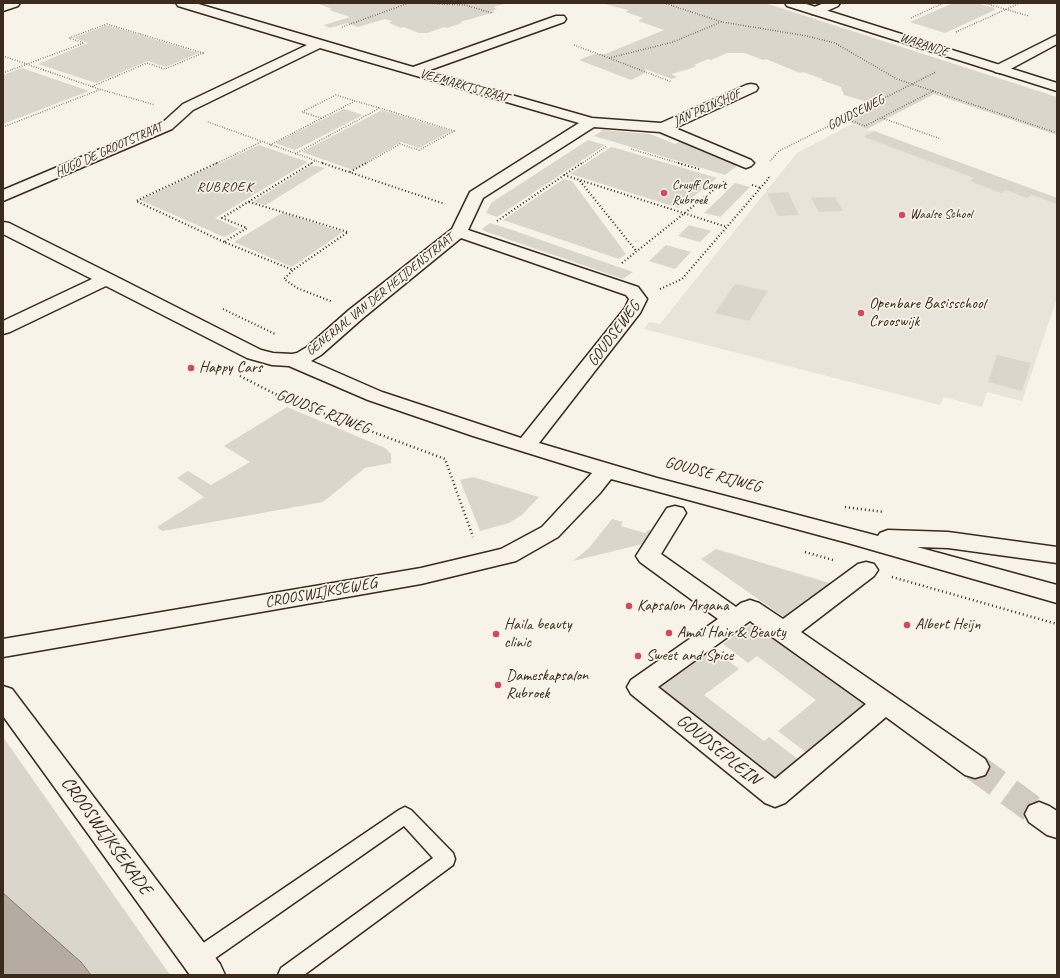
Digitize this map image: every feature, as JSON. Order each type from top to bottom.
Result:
[{"type":"street","points":[[3,7],[14,3]]},
{"type":"street","name":"VEEMARKTSTRAAT","points":[[182,3],[591,122],[663,128],[753,165]]},
{"type":"street","points":[[204,10],[226,3]]},
{"type":"street","name":"WARANDE","points":[[791,3],[822,6],[1004,67],[1057,87]]},
{"type":"street","points":[[413,71],[560,19]]},
{"type":"street","points":[[1004,67],[1057,39]]},
{"type":"street","name":"HUGO DE GROOTSTRAAT","points":[[3,196],[167,126],[188,107],[319,44]]},
{"type":"street","name":"WARANDE","points":[[1004,67],[1057,79]]},
{"type":"street","name":"JAN PRINSHOF","points":[[663,128],[751,88]]},
{"type":"street","name":"GENERAAL VAN DER HEIJDENSTRAAT","points":[[292,360],[304,357],[314,351],[356,314],[459,232],[476,195],[591,122]]},
{"type":"street","name":"GOUDSE RIJWEG","points":[[3,227],[254,354],[272,359],[292,360],[375,396],[526,446],[606,470],[1057,594]]},
{"type":"street","points":[[459,232],[632,291],[638,299]]},
{"type":"street","points":[[3,328],[107,279]]},
{"type":"street","name":"GOUDSEWEG","points":[[526,446],[634,309],[638,299]]},
{"type":"street","name":"CROOSWIJKSEWEG","points":[[3,648],[420,576],[508,555],[550,532],[592,488],[606,470]]},
{"type":"street","points":[[675,513],[648,556],[736,619]]},
{"type":"street","name":"GOUDSE RIJWEG","points":[[850,536],[948,540],[1057,555]]},
{"type":"street","points":[[783,632],[866,570]]},
{"type":"street","name":"GOUDSEPLEIN","points":[[885,703],[775,795],[640,688],[750,609],[885,703],[975,767]]},
{"type":"street","name":"CROOSWIJKSEKADE","points":[[3,696],[203,967]]},
{"type":"lane","points":[[203,967],[405,815],[446,860],[288,975]]},
{"type":"path","points":[[319,44],[340,28],[409,3]]},
{"type":"path","points":[[422,3],[466,5],[492,13]]},
{"type":"path","points":[[664,3],[722,22],[807,36],[835,43],[883,71],[912,84],[1057,133]]},
{"type":"path","points":[[907,20],[943,3]]},
{"type":"path","points":[[984,3],[1029,16]]},
{"type":"path","points":[[952,34],[1020,3]]},
{"type":"path","points":[[609,58],[673,42],[722,22]]},
{"type":"path","points":[[3,72],[41,60],[84,43],[69,38],[107,24],[203,53],[165,68],[147,63],[91,87]]},
{"type":"path","points":[[574,45],[672,82]]},
{"type":"path","points":[[3,56],[99,90],[181,112],[269,145],[468,212]]},
{"type":"path","name":"GOUDSEWEG","points":[[753,165],[767,165],[779,151],[937,72]]},
{"type":"path","points":[[3,126],[99,90]]},
{"type":"path","points":[[845,118],[865,126],[933,91]]},
{"type":"path","points":[[321,118],[302,112],[336,95],[454,131],[419,150],[400,144],[350,172]]},
{"type":"path","points":[[269,145],[356,100]]},
{"type":"path","points":[[295,154],[380,108]]},
{"type":"path","points":[[881,118],[941,139]]},
{"type":"path","points":[[497,221],[611,143],[574,132]]},
{"type":"path","points":[[261,142],[136,201],[224,242],[293,270]]},
{"type":"path","points":[[626,148],[699,169]]},
{"type":"path","points":[[224,242],[247,228],[222,218],[315,161]]},
{"type":"path","points":[[622,263],[728,178],[753,165]]},
{"type":"path","name":"GOUDSEWEG","points":[[638,299],[682,279],[761,188],[769,178],[753,165]]},
{"type":"path","points":[[564,175],[727,227]]},
{"type":"path","points":[[721,176],[761,188]]},
{"type":"path","points":[[580,181],[637,252]]},
{"type":"path","points":[[248,202],[348,232],[293,270],[284,279],[297,288],[325,298],[356,314]]},
{"type":"path","name":"GOUDSE RIJWEG","points":[[238,375],[285,399],[446,459],[482,562]]},
{"type":"path","points":[[839,506],[885,512]]},
{"type":"shaded area","points":[[509,3],[493,7],[497,9],[492,11],[495,12],[427,33],[419,33],[404,27],[401,28],[389,23],[392,21],[385,19],[358,27],[347,23],[330,28],[324,25],[350,17],[329,10],[332,9],[319,4]]},
{"type":"shaded area","points":[[601,3],[765,3],[1057,97],[1057,135],[934,94],[867,129],[847,121],[878,105],[844,95],[841,87],[821,80],[823,79],[803,72],[800,73],[766,59],[763,60],[745,53],[727,53],[711,60],[708,59],[694,65],[697,66],[671,74],[677,77],[672,79],[645,69],[645,73],[631,80],[579,60],[594,54],[605,54],[664,30],[638,21],[643,18],[626,12],[628,10]]},
{"type":"shaded area","points":[[953,3],[977,3],[994,8],[995,10],[945,33],[910,22]]},
{"type":"shaded area","points":[[107,25],[199,53],[166,67],[148,61],[96,83],[38,64],[88,43],[74,38]]},
{"type":"shaded area","points":[[22,68],[89,91],[3,124],[3,75]]},
{"type":"shaded area","points":[[344,109],[363,115],[295,150],[275,143]]},
{"type":"shaded area","points":[[382,110],[451,131],[419,148],[401,142],[353,170],[302,152]]},
{"type":"shaded area","points":[[852,124],[1057,198],[1057,298],[1022,401],[987,392],[982,407],[944,397],[940,405],[644,329],[649,322],[660,324],[797,153]]},
{"type":"shaded area","points":[[603,130],[650,134],[675,144],[680,142],[737,166],[725,175],[594,136]]},
{"type":"shaded area","points":[[874,131],[1057,198],[1057,204],[1032,195],[1027,198],[1006,190],[1001,193],[970,181],[974,178],[864,137]]},
{"type":"shaded area","points":[[588,140],[605,145],[497,217],[486,213],[491,203]]},
{"type":"shaded area","points":[[259,145],[308,162],[215,218],[239,229],[224,237],[140,200]]},
{"type":"shaded area","name":"Cruyff Court Rubroek","points":[[611,147],[717,178],[679,208],[570,174]]},
{"type":"shaded area","points":[[310,166],[325,168],[266,205],[253,202]]},
{"type":"shaded area","points":[[564,179],[572,181],[626,254],[619,259],[503,220]]},
{"type":"shaded area","points":[[735,183],[750,187],[720,217],[704,213]]},
{"type":"shaded area","points":[[788,192],[799,215],[778,216],[767,193]]},
{"type":"shaded area","points":[[835,197],[843,211],[819,212],[811,198]]},
{"type":"shaded area","points":[[282,213],[343,232],[292,267],[234,242]]},
{"type":"shaded area","points":[[490,223],[633,272],[623,279],[484,231],[482,229]]},
{"type":"shaded area","points":[[689,225],[711,231],[700,242],[678,236]]},
{"type":"shaded area","points":[[666,245],[691,252],[675,269],[649,261]]},
{"type":"shaded area","points":[[735,284],[768,291],[749,321],[715,313]]},
{"type":"shaded area","points":[[997,355],[1031,363],[1022,391],[988,382]]},
{"type":"shaded area","points":[[287,407],[385,448],[391,454],[391,463],[365,468],[323,502],[162,531],[157,527],[204,497],[177,478],[188,471],[211,485],[250,462],[224,446]]},
{"type":"shaded area","points":[[473,477],[539,497],[522,515],[509,523],[480,531],[460,480]]},
{"type":"shaded area","points":[[612,519],[623,522],[621,526],[645,533],[648,530],[656,532],[651,542],[573,561],[589,548]]},
{"type":"shaded area","points":[[716,549],[836,585],[788,620],[701,559]]},
{"type":"shaded area","points":[[754,622],[868,702],[807,753],[778,731],[816,700],[757,656],[748,663],[723,644]]},
{"type":"shaded area","points":[[713,649],[739,669],[704,695],[764,741],[769,737],[799,760],[770,784],[654,691]]},
{"type":"shaded area","points":[[3,737],[170,975],[91,975],[81,962],[3,893]]},
{"type":"shaded area","points":[[3,893],[81,962],[91,975],[3,975]]},
{"type":"tunnel","points":[[975,767],[1039,814]]},
{"type":"place","name":"Cruyff Court Rubroek","points":[[664,193]]},
{"type":"place","name":"Waalse School","points":[[902,215]]},
{"type":"place","name":"Openbare Basisschool Crooswijk","points":[[861,313]]},
{"type":"place","name":"Happy Cars","points":[[191,368]]},
{"type":"place","name":"Kapsalon Argana","points":[[629,606]]},
{"type":"place","name":"Albert Heijn","points":[[907,625]]},
{"type":"place","name":"Amal Hair & Beauty","points":[[669,633]]},
{"type":"place","name":"Haila beauty clinic","points":[[496,634]]},
{"type":"place","name":"Sweet and Spice","points":[[638,656]]},
{"type":"place","name":"Dameskapsalon Rubroek","points":[[498,685]]},
{"type":"district","name":"RUBROEK","points":[[225,187]]}]
